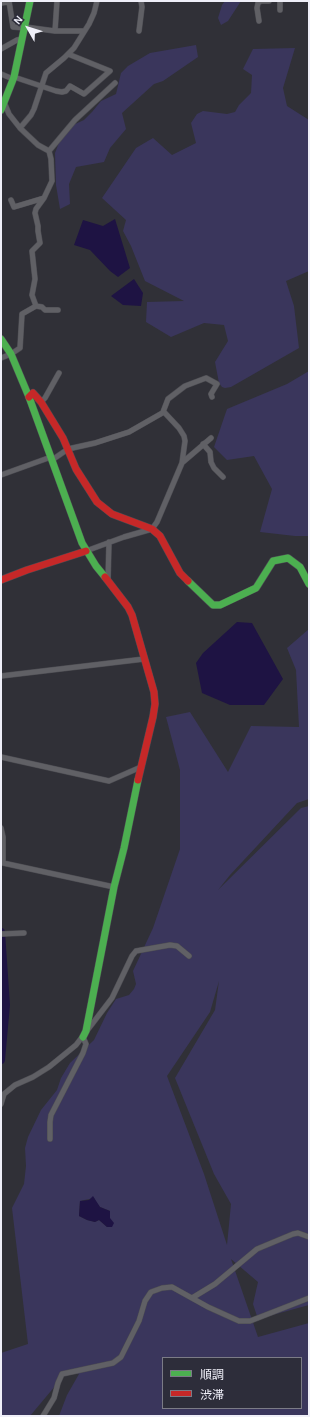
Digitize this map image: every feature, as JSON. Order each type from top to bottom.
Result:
[{"type":"street","points":[[1,110],[14,78],[30,1]]},
{"type":"street","points":[[56,1],[56,31]]},
{"type":"street","points":[[20,128],[31,115],[46,73],[68,54],[84,31],[94,13],[98,1]]},
{"type":"street","points":[[139,31],[142,7],[141,1]]},
{"type":"street","points":[[259,21],[257,8],[258,3],[261,1],[269,1]]},
{"type":"street","points":[[280,1],[280,10]]},
{"type":"street","points":[[1,3],[9,2],[13,27],[56,31],[84,31]]},
{"type":"street","points":[[1,49],[17,40],[22,39]]},
{"type":"street","points":[[1,74],[62,92],[66,91],[70,86],[84,94],[110,71],[68,54]]},
{"type":"street","points":[[49,151],[75,120],[115,83]]},
{"type":"street","points":[[4,102],[9,114],[20,128],[38,145],[49,151],[51,159],[52,181],[35,213],[40,243],[32,251],[35,279],[32,295],[36,306]]},
{"type":"street","points":[[11,200],[14,208],[44,198]]},
{"type":"street","points":[[1,358],[20,348],[22,314],[36,306],[42,307],[45,310],[58,310]]},
{"type":"street","points":[[1,339],[10,354],[29,397],[86,551],[128,607],[138,632],[154,692],[155,704],[124,848],[114,887],[85,1034],[86,1044],[83,1053],[52,1114],[50,1122],[50,1139]]},
{"type":"street","points":[[41,402],[45,398],[59,373]]},
{"type":"street","points":[[1,475],[51,458],[68,449],[95,443],[129,432],[163,412],[168,399],[185,386],[206,378],[217,384],[211,394],[212,397]]},
{"type":"street","points":[[29,397],[33,393],[41,402],[63,438],[76,469],[97,502],[112,514],[152,530],[160,536],[180,573],[213,605],[220,606],[256,588],[273,561],[280,559],[291,559],[300,567],[309,584]]},
{"type":"street","points":[[1,580],[22,571],[86,551],[109,542],[152,530],[157,522],[183,462],[185,441],[179,428],[168,415],[163,412]]},
{"type":"street","points":[[183,462],[211,438]]},
{"type":"street","points":[[203,444],[210,452],[211,462],[214,468],[222,477]]},
{"type":"street","points":[[108,580],[109,542]]},
{"type":"street","points":[[1,676],[144,659]]},
{"type":"street","points":[[1,757],[110,781],[141,767]]},
{"type":"street","points":[[1,828],[3,837],[3,863],[114,887]]},
{"type":"street","points":[[2,934],[24,933]]},
{"type":"street","points":[[1,1104],[4,1094],[15,1085],[33,1077],[49,1067],[76,1045],[112,998],[132,956],[136,952],[170,945],[177,946],[189,956]]},
{"type":"street","points":[[192,1298],[215,1284],[257,1249],[298,1233],[309,1237]]},
{"type":"street","points":[[43,1416],[54,1398],[62,1374],[113,1362],[122,1357],[139,1322],[145,1301],[151,1292],[162,1288],[172,1287],[208,1307],[239,1321],[248,1322],[309,1298]]},
{"type":"shaded area","points":[[225,1],[241,1],[228,21],[221,25],[218,18],[222,5]]},
{"type":"shaded area","points":[[196,45],[198,57],[163,81],[154,84],[122,113],[126,129],[110,148],[104,162],[76,167],[69,184],[70,204],[60,209],[56,185],[55,153],[60,140],[73,125],[84,120],[101,101],[116,94],[121,73],[128,66],[150,53]]},
{"type":"shaded area","points":[[295,48],[283,88],[287,106],[309,120],[309,271],[286,281],[294,306],[299,348],[231,387],[225,388],[219,383],[215,362],[228,341],[224,325],[204,323],[171,337],[146,322],[147,302],[184,301],[145,281],[131,246],[123,231],[126,220],[102,198],[136,148],[153,138],[172,155],[196,143],[191,123],[197,114],[203,111],[227,114],[235,112],[239,105],[251,93],[252,75],[243,69],[253,49]]},
{"type":"shaded area","points":[[115,219],[130,268],[118,277],[110,271],[90,250],[74,245],[83,220],[103,226]]},
{"type":"shaded area","points":[[134,279],[143,293],[141,306],[123,305],[111,296]]},
{"type":"shaded area","points":[[309,371],[309,536],[260,532],[272,489],[254,456],[227,460],[214,447],[227,409],[287,384]]},
{"type":"shaded area","points":[[237,622],[252,623],[283,679],[264,705],[230,705],[202,693],[196,663],[203,653]]},
{"type":"shaded area","points":[[309,629],[309,799],[297,803],[218,890],[301,808],[309,806],[309,1305],[258,1319],[253,1304],[258,1282],[231,1259],[258,1337],[309,1323],[309,1416],[59,1416],[67,1395],[79,1374],[66,1373],[30,1416],[1,1416],[1,1353],[28,1344],[12,1208],[24,1184],[26,1166],[25,1148],[28,1137],[41,1110],[57,1090],[61,1078],[70,1063],[94,1040],[107,1013],[116,999],[129,995],[134,989],[136,984],[133,971],[153,928],[180,849],[180,770],[166,717],[190,712],[228,772],[251,726],[299,727],[296,670],[287,648]],"holes":[[[219,981],[215,1010],[175,1078],[214,1174],[231,1204],[227,1245],[204,1174],[167,1076],[210,1012]],[[94,1198],[100,1207],[110,1211],[110,1218],[107,1227],[99,1220],[95,1222],[79,1216],[80,1201]]]},
{"type":"shaded area","points":[[93,1196],[100,1207],[110,1211],[110,1218],[114,1223],[112,1227],[107,1227],[99,1220],[95,1222],[79,1216],[80,1201],[89,1200]]},
{"type":"waterway","points":[[1,932],[6,1005],[1,1060]]},
{"type":"traffic: fast","points":[[1,110],[14,77],[30,1]]},
{"type":"traffic: fast","points":[[1,339],[11,354],[29,397],[82,543],[96,566],[105,577]]},
{"type":"traffic: fast","points":[[188,581],[213,605],[220,605],[256,588],[273,561],[288,558],[300,567],[309,584]]},
{"type":"traffic: fast","points":[[83,1037],[86,1031],[114,887],[124,848],[138,780]]},
{"type":"traffic: jam","points":[[29,397],[33,393],[41,402],[63,438],[76,469],[97,502],[112,514],[152,529],[160,536],[180,573],[188,581]]},
{"type":"traffic: jam","points":[[1,580],[86,551]]},
{"type":"traffic: jam","points":[[105,577],[128,607],[132,615],[154,692],[155,704],[153,717],[138,780]]}]
